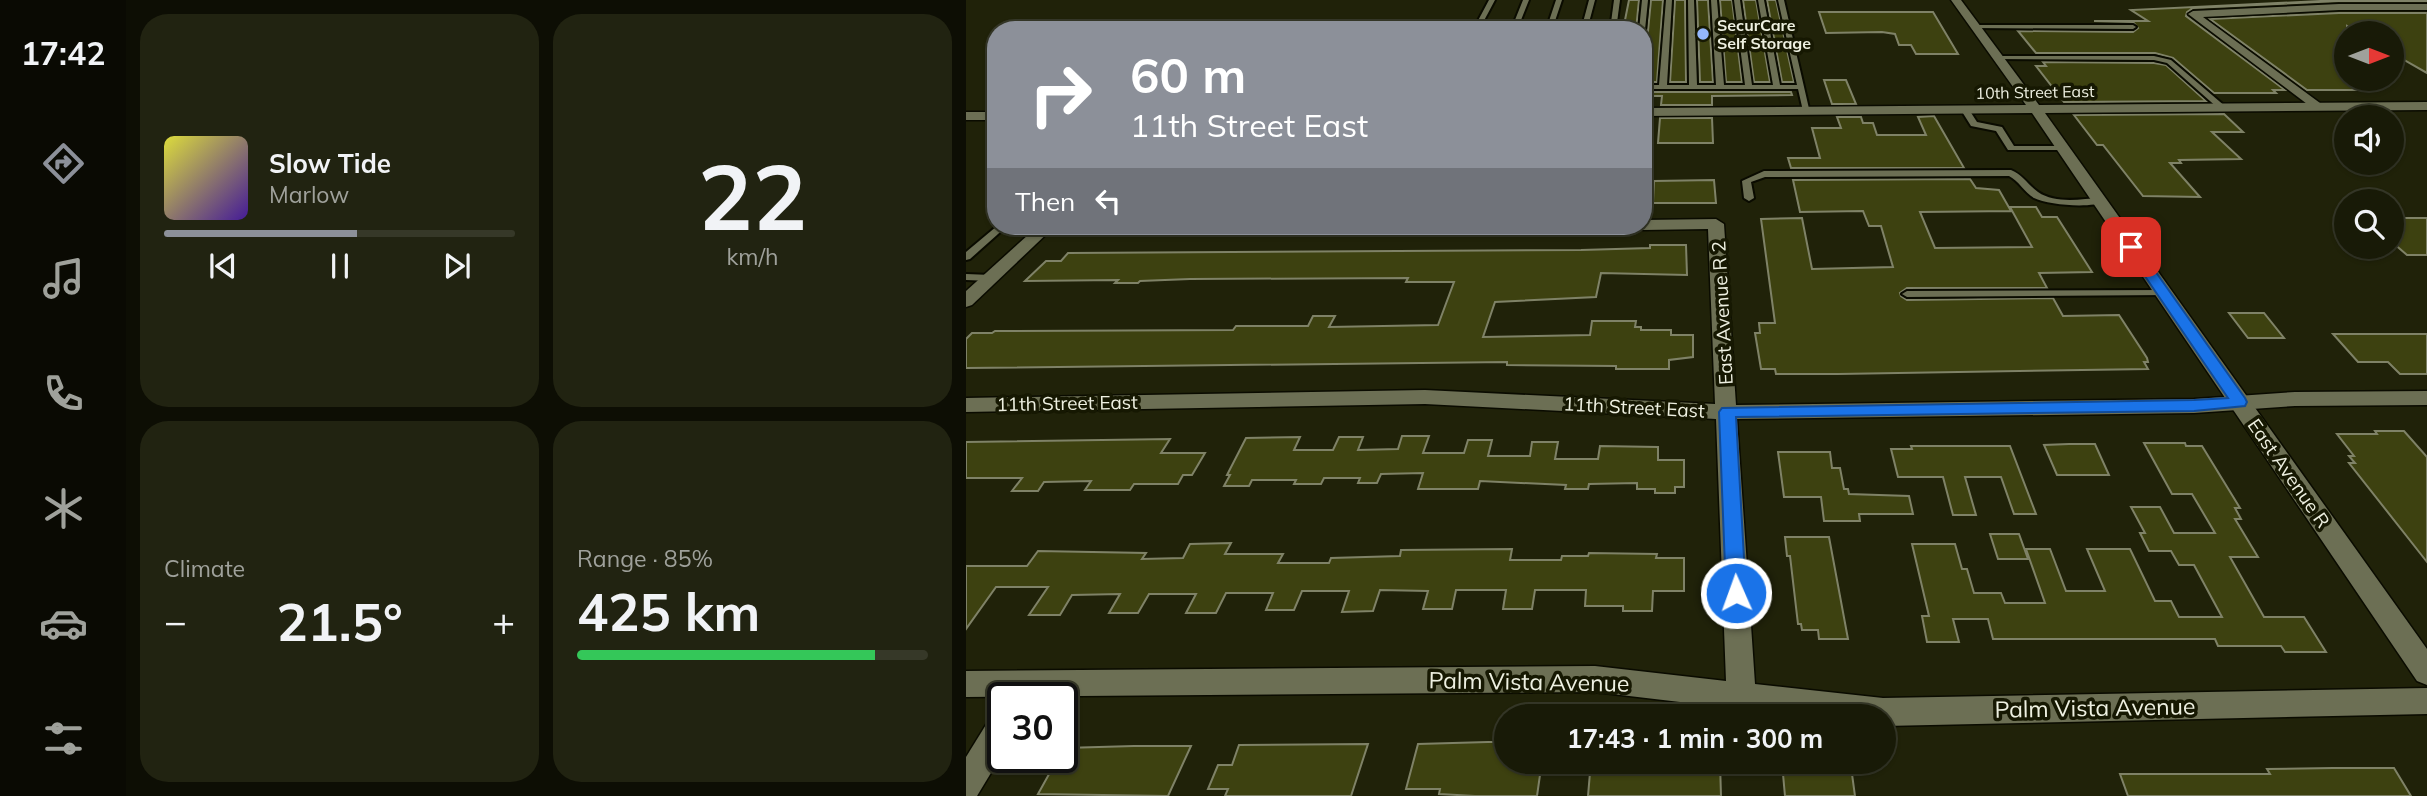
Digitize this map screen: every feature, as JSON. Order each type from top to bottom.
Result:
[{"type":"street","name":"East Avenue R","points":[[1956,0],[2036,109],[2427,672]]},
{"type":"street","points":[[2315,106],[2193,14],[2339,7],[2427,7]]},
{"type":"street","name":"10th Street East","points":[[1652,112],[2427,106]]},
{"type":"street","points":[[966,116],[987,116]]},
{"type":"street","name":"East Avenue R 2","points":[[1652,225],[1716,224],[1741,696]]},
{"type":"street","points":[[966,301],[1037,235]]},
{"type":"street","name":"11th Street East","points":[[966,405],[1425,397],[1727,412],[2194,406],[2239,402],[2427,398]]},
{"type":"street","name":"Palm Vista Avenue","points":[[1078,689],[1595,679],[1883,712],[2427,701]]},
{"type":"street","name":"Palm Vista Avenue","points":[[966,684],[987,686]]},
{"type":"street","points":[[966,785],[987,750]]},
{"type":"lane","points":[[1481,21],[1492,0]]},
{"type":"lane","points":[[1518,21],[1526,0]]},
{"type":"lane","points":[[1552,21],[1559,0]]},
{"type":"lane","points":[[1586,21],[1592,0]]},
{"type":"lane","points":[[1614,21],[1617,0]]},
{"type":"lane","points":[[1643,21],[1645,0]]},
{"type":"lane","points":[[1663,87],[1669,0]]},
{"type":"lane","points":[[1691,0],[1693,87]]},
{"type":"lane","points":[[1714,0],[1720,87]]},
{"type":"lane","points":[[1737,0],[1749,87]]},
{"type":"lane","points":[[1761,0],[1777,87]]},
{"type":"lane","points":[[1781,0],[1807,111]]},
{"type":"lane","points":[[1976,27],[2133,27]]},
{"type":"lane","points":[[1999,58],[2154,58],[2169,61],[2221,107]]},
{"type":"lane","points":[[1652,87],[1801,87]]},
{"type":"lane","points":[[1965,110],[1974,124],[1999,129],[2013,152],[2063,148]]},
{"type":"lane","points":[[1749,198],[1746,181],[1765,174],[2011,173],[2021,177],[2033,193],[2049,200],[2100,201]]},
{"type":"lane","points":[[966,257],[992,235]]},
{"type":"lane","points":[[966,277],[991,278]]},
{"type":"lane","points":[[1907,294],[2163,293]]},
{"type":"building","points":[[1629,0],[1639,0],[1637,21],[1625,21]]},
{"type":"building","points":[[1651,0],[1663,0],[1657,82],[1652,82],[1652,21],[1649,21]]},
{"type":"building","points":[[1675,0],[1685,0],[1686,82],[1670,82]]},
{"type":"building","points":[[1697,0],[1708,0],[1713,82],[1700,82]]},
{"type":"building","points":[[1720,0],[1732,0],[1742,82],[1726,82]]},
{"type":"building","points":[[1743,0],[1756,0],[1770,82],[1754,82]]},
{"type":"building","points":[[1767,0],[1776,0],[1794,82],[1782,82]]},
{"type":"building","points":[[2342,0],[2427,1],[2339,1],[2193,8],[2187,12],[2186,16],[2285,90],[2273,90],[2276,93],[2214,93],[2173,58],[2155,53],[2036,53],[2018,31],[2133,32],[2138,28],[2133,22],[2094,21],[2148,21],[2131,10]]},
{"type":"building","points":[[1819,12],[1933,12],[1958,54],[1916,54],[1911,45],[1899,45],[1895,34],[1826,33]]},
{"type":"building","points":[[2339,13],[2427,13],[2427,73],[2404,60],[2404,21],[2334,21],[2334,90],[2307,90],[2210,19]]},
{"type":"building","points":[[2043,62],[2166,65],[2206,101],[2064,102],[2036,66],[2046,66]]},
{"type":"building","points":[[1824,80],[1846,80],[1856,104],[1832,104]]},
{"type":"building","points":[[1652,92],[1791,92],[1792,95],[1712,96],[1712,105],[1661,105],[1662,96],[1652,96]]},
{"type":"building","points":[[2224,114],[2243,132],[2212,132],[2241,159],[2179,160],[2181,163],[2170,163],[2200,197],[2143,196],[2103,145],[2097,145],[2074,115]]},
{"type":"building","points":[[1934,116],[1964,168],[1791,168],[1788,158],[1820,158],[1812,128],[1841,128],[1837,117],[1861,117],[1863,123],[1873,123],[1877,135],[1926,135],[1918,117]]},
{"type":"building","points":[[1660,118],[1712,118],[1713,143],[1658,143]]},
{"type":"building","points":[[1970,179],[1976,188],[1999,190],[2011,211],[1920,212],[1935,248],[2032,247],[2010,207],[2036,207],[2042,217],[2057,217],[2092,272],[2039,273],[2047,288],[1907,288],[1900,293],[1901,296],[1907,300],[2053,298],[2063,316],[2119,315],[2147,358],[2148,362],[2144,362],[2148,369],[1776,374],[1775,369],[1761,369],[1755,333],[1760,333],[1759,323],[1775,323],[1761,219],[1802,218],[1812,269],[1893,267],[1881,226],[1869,226],[1863,211],[1800,212],[1793,180]]},
{"type":"building","points":[[1714,180],[1716,203],[1653,203],[1654,181]]},
{"type":"building","points":[[2404,218],[2427,218],[2427,255],[2407,255],[2404,252]]},
{"type":"building","points":[[1650,245],[1686,245],[1687,275],[1601,273],[1596,297],[1495,302],[1483,337],[1590,335],[1592,321],[1636,321],[1635,327],[1641,327],[1641,330],[1671,330],[1671,335],[1693,335],[1693,357],[1669,360],[1669,369],[1507,365],[1507,362],[966,368],[966,339],[972,333],[1233,330],[1236,326],[1308,326],[1313,316],[1335,316],[1329,327],[1438,325],[1454,282],[1406,282],[1408,278],[1190,279],[1138,283],[1115,283],[1118,280],[1025,281],[1046,261],[1061,261],[1068,253],[1581,250],[1650,248]]},
{"type":"building","points":[[2229,313],[2264,313],[2284,338],[2248,338]]},
{"type":"building","points":[[2333,334],[2427,334],[2427,374],[2400,374],[2388,362],[2358,362]]},
{"type":"building","points":[[2375,431],[2404,431],[2427,457],[2427,562],[2349,463],[2355,463],[2349,456],[2354,456],[2337,434],[2377,434]]},
{"type":"building","points":[[1402,436],[1429,436],[1423,453],[1464,453],[1468,440],[1492,440],[1488,456],[1530,456],[1532,442],[1558,442],[1555,459],[1598,459],[1600,446],[1658,447],[1658,460],[1684,460],[1684,487],[1675,487],[1675,493],[1655,493],[1655,489],[1637,489],[1637,483],[1589,484],[1588,489],[1565,489],[1566,485],[1480,481],[1478,489],[1418,489],[1423,473],[1381,474],[1377,483],[1358,483],[1360,478],[1324,478],[1321,484],[1294,484],[1296,480],[1252,480],[1249,486],[1224,486],[1246,438],[1300,437],[1294,450],[1333,450],[1339,437],[1363,437],[1358,450],[1398,449]]},
{"type":"building","points":[[1170,439],[1161,453],[1205,453],[1192,475],[1183,475],[1178,484],[1134,484],[1130,490],[1085,490],[1091,481],[1044,482],[1038,491],[1012,491],[1022,478],[966,478],[966,442]]},
{"type":"building","points":[[2144,443],[2185,443],[2186,446],[2202,446],[2240,508],[2235,508],[2241,519],[2235,519],[2258,557],[2230,557],[2264,617],[2304,617],[2326,652],[2285,652],[2281,646],[2218,646],[2215,639],[1993,639],[1988,619],[1953,619],[1959,642],[1927,642],[1922,616],[1929,616],[1912,544],[1955,544],[1962,569],[1967,569],[1974,593],[2001,593],[2005,603],[2045,603],[2026,549],[2050,549],[2066,591],[2105,591],[2087,549],[2130,549],[2155,601],[2171,601],[2179,617],[2222,617],[2194,565],[2179,565],[2171,551],[2149,551],[2140,533],[2145,533],[2131,507],[2160,507],[2174,533],[2215,533],[2192,494],[2172,494]]},
{"type":"building","points":[[2095,444],[2109,475],[2057,475],[2044,445]]},
{"type":"building","points":[[1911,446],[2010,446],[2036,514],[2014,514],[2001,477],[1965,477],[1976,515],[1953,515],[1943,477],[1898,477],[1891,449],[1912,449]]},
{"type":"building","points":[[1778,452],[1830,452],[1832,468],[1840,468],[1844,489],[1848,489],[1849,494],[1909,496],[1913,514],[1859,514],[1860,521],[1824,521],[1821,497],[1784,497]]},
{"type":"building","points":[[1990,534],[2019,534],[2028,559],[1998,559]]},
{"type":"building","points":[[1785,537],[1829,537],[1848,639],[1819,639],[1818,630],[1802,630],[1801,624],[1798,624],[1790,556],[1787,556]]},
{"type":"building","points":[[1231,543],[1225,554],[1283,554],[1278,563],[1329,563],[1331,558],[1400,556],[1401,550],[1512,549],[1510,560],[1561,560],[1562,556],[1588,556],[1589,553],[1657,554],[1656,558],[1684,558],[1684,591],[1653,591],[1652,611],[1623,611],[1623,606],[1585,606],[1586,590],[1535,590],[1532,609],[1503,609],[1506,590],[1456,590],[1452,609],[1423,609],[1428,591],[1380,590],[1373,611],[1342,612],[1349,591],[1302,591],[1294,610],[1266,610],[1273,593],[1226,593],[1216,613],[1186,613],[1196,594],[1149,594],[1138,613],[1109,613],[1120,594],[1072,595],[1060,615],[1029,615],[1048,587],[996,587],[966,629],[966,566],[1027,566],[1038,551],[1146,553],[1142,559],[1183,558],[1190,544]]},
{"type":"building","points":[[1494,742],[1494,774],[1540,774],[1537,796],[1475,796],[1439,794],[1440,789],[1406,789],[1418,744]]},
{"type":"building","points":[[1368,744],[1351,796],[1225,796],[1228,789],[1208,789],[1218,765],[1232,765],[1239,745]]},
{"type":"building","points":[[1191,746],[1168,796],[1038,794],[1050,773],[1078,773],[1078,748]]},
{"type":"building","points":[[2394,768],[2411,796],[2128,796],[2120,774],[2270,774],[2267,769]]},
{"type":"building","points":[[1590,774],[1720,774],[1721,796],[1588,796]]},
{"type":"building","points":[[1783,774],[1852,774],[1855,796],[1785,796]]},
{"type":"place","name":"SecurCare Self Storage","points":[[1703,34]]},
{"type":"route","points":[[1736,593],[1727,412],[2194,406],[2239,402],[2131,247]]}]
